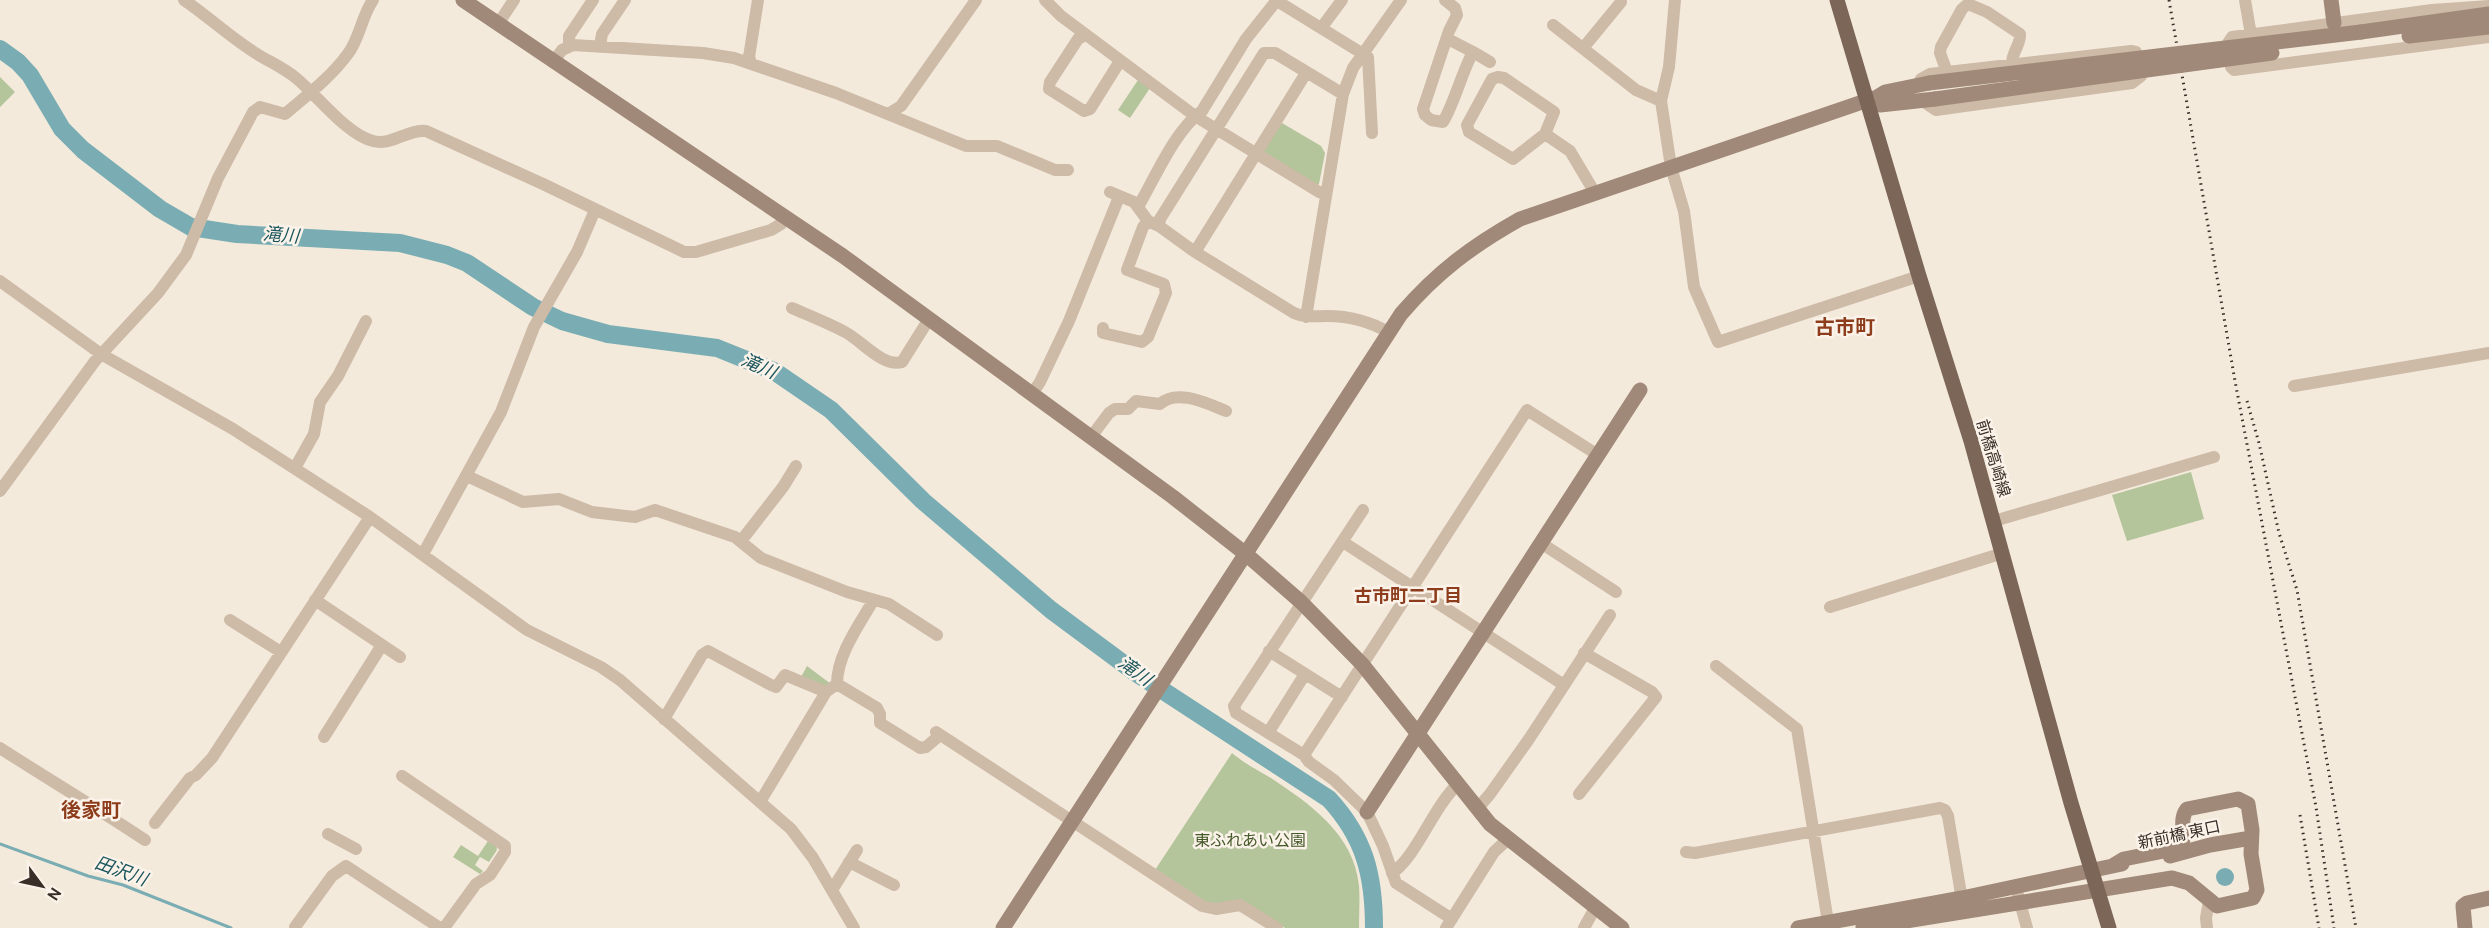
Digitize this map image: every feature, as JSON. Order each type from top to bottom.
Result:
[{"type":"main road","name":"前橋高崎線","points":[[1837,0],[1994,521],[2091,871],[2109,928]]},
{"type":"street","points":[[184,0],[258,55],[289,73],[366,139],[380,143],[390,142],[415,131],[426,131],[542,183],[679,250],[689,252],[771,230],[781,224],[786,217]]},
{"type":"street","points":[[0,491],[101,354],[158,293],[186,255],[218,178],[256,108],[285,114],[315,89],[347,55],[373,0]]},
{"type":"street","points":[[463,0],[786,217],[1173,497],[1247,555],[1301,602],[1362,664],[1490,824],[1622,928]]},
{"type":"street","points":[[498,24],[514,0]]},
{"type":"street","points":[[553,62],[569,45],[569,36],[593,0]]},
{"type":"street","points":[[600,46],[602,34],[626,0]]},
{"type":"street","points":[[751,63],[749,57],[758,0]]},
{"type":"street","points":[[888,114],[901,106],[976,0]]},
{"type":"street","points":[[1045,0],[1085,35],[1195,116],[1318,192],[1325,194]]},
{"type":"street","points":[[1138,207],[1174,143],[1195,116],[1202,111],[1246,39],[1277,0],[1368,57],[1372,133]]},
{"type":"street","points":[[1322,27],[1342,0]]},
{"type":"street","points":[[1306,316],[1343,94],[1350,73],[1401,0]]},
{"type":"street","points":[[1445,0],[1455,8],[1457,15],[1449,31],[1423,109],[1425,116],[1431,120],[1443,122],[1456,87],[1473,52]]},
{"type":"street","points":[[1675,0],[1670,67],[1661,101],[1671,167],[1684,211],[1694,287],[1718,342],[1919,276]]},
{"type":"street","points":[[2246,0],[2251,35]]},
{"type":"street","points":[[2331,0],[2334,23]]},
{"type":"street","points":[[1584,47],[1621,2]]},
{"type":"street","points":[[1947,72],[1940,53],[1941,47],[1962,9],[1968,4],[1987,12],[2020,34],[2020,40],[2011,56],[2012,65]]},
{"type":"street","points":[[2489,6],[2431,5],[2334,23],[2232,37],[2228,41],[2232,69],[2489,37]]},
{"type":"street","points":[[2361,37],[2489,14]]},
{"type":"street","points":[[1553,25],[1636,90],[1661,101]]},
{"type":"street","points":[[1002,928],[1247,555],[1401,314],[1436,277],[1478,244],[1520,219],[1885,92],[1926,92],[2361,37],[2489,27]]},
{"type":"street","points":[[1085,35],[1078,39],[1050,82],[1049,89],[1083,111],[1090,109],[1120,61]]},
{"type":"street","points":[[1448,39],[1490,62]]},
{"type":"street","points":[[569,45],[703,53],[751,63],[966,146],[997,146],[1054,170],[1068,170]]},
{"type":"street","points":[[2131,51],[2136,52],[2138,56],[2141,76],[2132,82],[1936,110],[1926,92],[1926,76],[2012,65],[2131,51]]},
{"type":"street","points":[[1103,328],[1103,333],[1142,342],[1148,337],[1166,293],[1164,284],[1126,270],[1143,227],[1160,219],[1263,53],[1275,53],[1343,94]]},
{"type":"street","points":[[1195,252],[1306,73]]},
{"type":"street","points":[[1498,77],[1504,78],[1554,112],[1545,134],[1513,159],[1469,132],[1467,125],[1492,79],[1498,77]]},
{"type":"street","points":[[1545,134],[1570,151],[1595,194]]},
{"type":"street","points":[[1032,394],[1069,321],[1115,194],[1134,202],[1154,223],[1195,252],[1294,313],[1306,316],[1335,316],[1368,322],[1390,333]]},
{"type":"street","points":[[423,554],[501,412],[517,365],[536,323],[577,252],[595,210]]},
{"type":"street","points":[[0,281],[101,354],[233,429],[370,517],[527,630],[610,673],[796,834],[854,928]]},
{"type":"street","points":[[792,308],[844,332],[877,355],[897,363],[902,362],[930,319]]},
{"type":"street","points":[[295,468],[314,434],[320,402],[338,375],[366,321]]},
{"type":"street","points":[[2294,386],[2489,353]]},
{"type":"street","points":[[1367,812],[1640,390]]},
{"type":"street","points":[[1091,437],[1109,413],[1115,410],[1128,410],[1136,401],[1160,404],[1174,397],[1198,400],[1226,411]]},
{"type":"street","points":[[1304,755],[1527,410],[1598,455]]},
{"type":"street","points":[[1994,521],[2214,457]]},
{"type":"street","points":[[741,541],[783,487],[796,466]]},
{"type":"street","points":[[0,468],[10,476]]},
{"type":"street","points":[[466,476],[523,502],[559,499],[592,512],[635,517],[654,510],[725,533],[741,541],[750,552],[761,558],[873,601],[898,608],[937,635]]},
{"type":"street","points":[[1363,510],[1234,706],[1236,713],[1304,755],[1309,762],[1334,780],[1367,812],[1383,846],[1396,883],[1449,923],[1494,852],[1508,839]]},
{"type":"street","points":[[155,823],[190,778],[196,775],[212,758],[370,517]]},
{"type":"street","points":[[1343,542],[1564,685]]},
{"type":"street","points":[[1541,543],[1616,592]]},
{"type":"street","points":[[1830,607],[2003,553]]},
{"type":"street","points":[[315,600],[400,657]]},
{"type":"street","points":[[837,684],[837,672],[842,659],[873,601]]},
{"type":"street","points":[[1478,808],[1516,757],[1610,615]]},
{"type":"street","points":[[230,620],[281,652]]},
{"type":"street","points":[[324,737],[382,645]]},
{"type":"street","points":[[664,718],[702,656],[708,651],[776,687],[785,675],[826,692]]},
{"type":"street","points":[[1269,651],[1342,697]]},
{"type":"street","points":[[1579,794],[1656,697],[1652,692],[1584,653]]},
{"type":"street","points":[[1716,666],[1797,729],[1828,925]]},
{"type":"street","points":[[1268,733],[1305,674]]},
{"type":"street","points":[[760,802],[826,692],[837,684]]},
{"type":"street","points":[[837,684],[877,708],[880,723],[920,748],[926,747],[938,734],[1202,906],[1216,909],[1240,905],[1277,928]]},
{"type":"street","points":[[0,748],[63,789],[85,799],[145,840]]},
{"type":"street","points":[[295,927],[332,876],[346,866],[442,928],[476,885],[490,875],[505,852],[505,846],[402,776]]},
{"type":"street","points":[[1392,873],[1402,863],[1445,797],[1458,784]]},
{"type":"street","name":"新前橋 東口","points":[[2114,865],[2124,859],[2179,848],[2184,838],[2182,816],[2187,809],[2243,800],[2249,808],[2251,854],[2257,887],[2255,896],[2247,901],[2223,907],[2209,901]]},
{"type":"street","points":[[1686,852],[1940,808],[1945,810],[1963,904]]},
{"type":"street","points":[[328,834],[356,849]]},
{"type":"street","name":"新前橋 東口","points":[[1963,904],[2016,886],[2114,865],[2188,853],[2210,845],[2252,838]]},
{"type":"street","points":[[832,890],[856,850]]},
{"type":"street","points":[[849,862],[894,885]]},
{"type":"street","points":[[1798,928],[1963,904],[2020,902],[2172,878],[2189,883],[2209,901],[2207,928]]},
{"type":"street","points":[[2016,886],[2027,928]]},
{"type":"street","points":[[2465,928],[2463,906],[2489,898]]},
{"type":"street","points":[[1863,928],[1963,904]]},
{"type":"street","points":[[1584,928],[1595,908]]},
{"type":"green space","points":[[0,77],[15,92],[0,107]]},
{"type":"green space","points":[[1138,80],[1150,88],[1130,118],[1118,110]]},
{"type":"green space","points":[[1282,123],[1321,146],[1325,153],[1319,184],[1316,186],[1264,154],[1264,148]]},
{"type":"green space","points":[[2191,472],[2204,519],[2127,541],[2112,495]]},
{"type":"green space","points":[[807,666],[831,684],[825,690],[800,679]]},
{"type":"green space","name":"東ふれあい公園","points":[[1232,753],[1315,810],[1339,836],[1349,851],[1355,867],[1359,886],[1359,928],[1285,928],[1247,904],[1204,902],[1155,870]]},
{"type":"green space","points":[[488,841],[496,846],[497,850],[489,862],[480,857],[475,865],[483,871],[480,874],[453,857],[461,845],[478,856]]},
{"type":"water","points":[[2225,868],[2231,871],[2234,877],[2231,883],[2225,886],[2219,883],[2216,877],[2219,871]]},
{"type":"waterway","name":"滝川","points":[[0,49],[18,62],[30,75],[62,129],[83,150],[160,209],[191,227],[237,234],[400,243],[447,255],[467,263],[533,307],[562,321],[608,334],[717,348],[774,371],[831,410],[923,501],[1051,610],[1136,673],[1329,799],[1351,828],[1365,859],[1372,891],[1374,928]]},
{"type":"waterway","name":"田沢川","points":[[0,844],[88,876],[123,885],[231,928]]},
{"type":"railway","points":[[2169,0],[2235,381],[2316,807],[2334,928]]},
{"type":"railway","points":[[2247,401],[2279,533],[2297,590],[2356,928]]},
{"type":"railway","points":[[2300,815],[2319,928]]},
{"type":"district","name":"古市町","points":[[1845,327]]},
{"type":"district","name":"古市町二丁目","points":[[1408,596]]},
{"type":"district","name":"後家町","points":[[91,810]]}]
